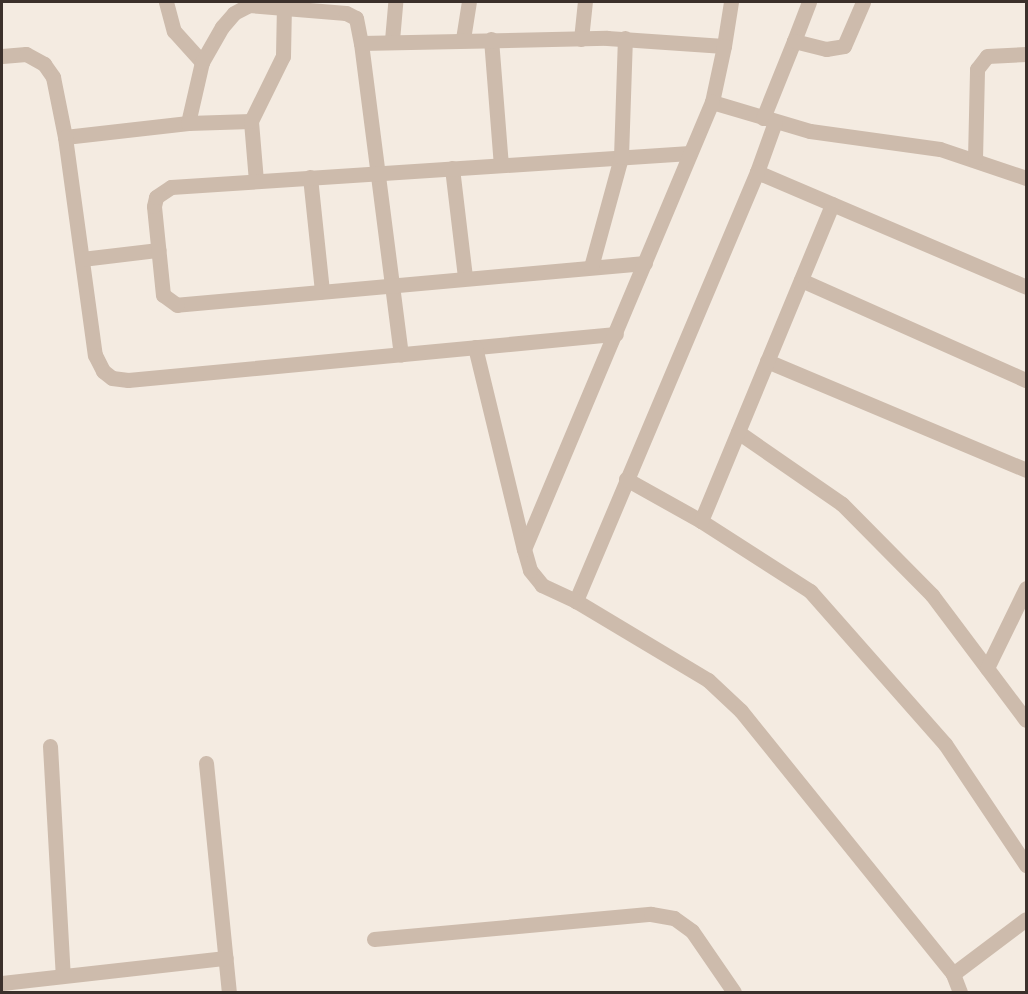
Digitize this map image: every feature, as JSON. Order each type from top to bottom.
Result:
[{"type":"street","points":[[166,2],[174,31],[202,62]]},
{"type":"street","points":[[392,40],[395,2]]},
{"type":"street","points":[[463,39],[469,2]]},
{"type":"street","points":[[581,39],[585,2]]},
{"type":"street","points":[[524,549],[616,334],[711,102],[731,2]]},
{"type":"street","points":[[576,601],[757,172],[769,120],[809,2]]},
{"type":"street","points":[[794,41],[826,50],[844,46],[863,2]]},
{"type":"street","points":[[256,181],[250,121],[283,56],[283,4]]},
{"type":"street","points":[[188,123],[202,62],[234,13],[249,5],[283,4],[346,13],[356,18],[401,354]]},
{"type":"street","points":[[361,43],[392,40],[625,38],[724,46]]},
{"type":"street","points":[[591,267],[621,158],[625,38]]},
{"type":"street","points":[[491,39],[501,165]]},
{"type":"street","points":[[2,56],[26,54],[44,64],[52,78],[65,137],[95,355],[103,371],[112,378],[128,380],[616,334]]},
{"type":"street","points":[[975,159],[977,69],[987,56],[1026,54]]},
{"type":"street","points":[[711,102],[769,120],[833,135],[909,143],[975,159],[1026,178]]},
{"type":"street","points":[[65,137],[188,123],[250,121]]},
{"type":"street","points":[[645,263],[177,305],[163,295],[154,206],[164,189],[310,177],[690,153]]},
{"type":"street","points":[[452,168],[465,278]]},
{"type":"street","points":[[757,172],[1026,287]]},
{"type":"street","points":[[310,177],[322,291]]},
{"type":"street","points":[[702,521],[832,204]]},
{"type":"street","points":[[82,259],[158,250]]},
{"type":"street","points":[[801,280],[1026,380]]},
{"type":"street","points":[[474,347],[530,570],[543,585],[576,601],[708,680],[741,711],[953,974],[960,993]]},
{"type":"street","points":[[767,361],[1026,470]]},
{"type":"street","points":[[738,432],[842,504],[932,595],[1026,720]]},
{"type":"street","points":[[626,478],[702,521],[810,591],[945,744],[1026,865]]},
{"type":"street","points":[[987,668],[1026,588]]},
{"type":"street","points":[[50,746],[63,976]]},
{"type":"street","points":[[206,763],[229,993]]},
{"type":"street","points":[[374,939],[651,914],[674,918],[692,931],[734,993]]},
{"type":"street","points":[[953,974],[1026,919]]},
{"type":"street","points":[[2,983],[226,958]]}]
